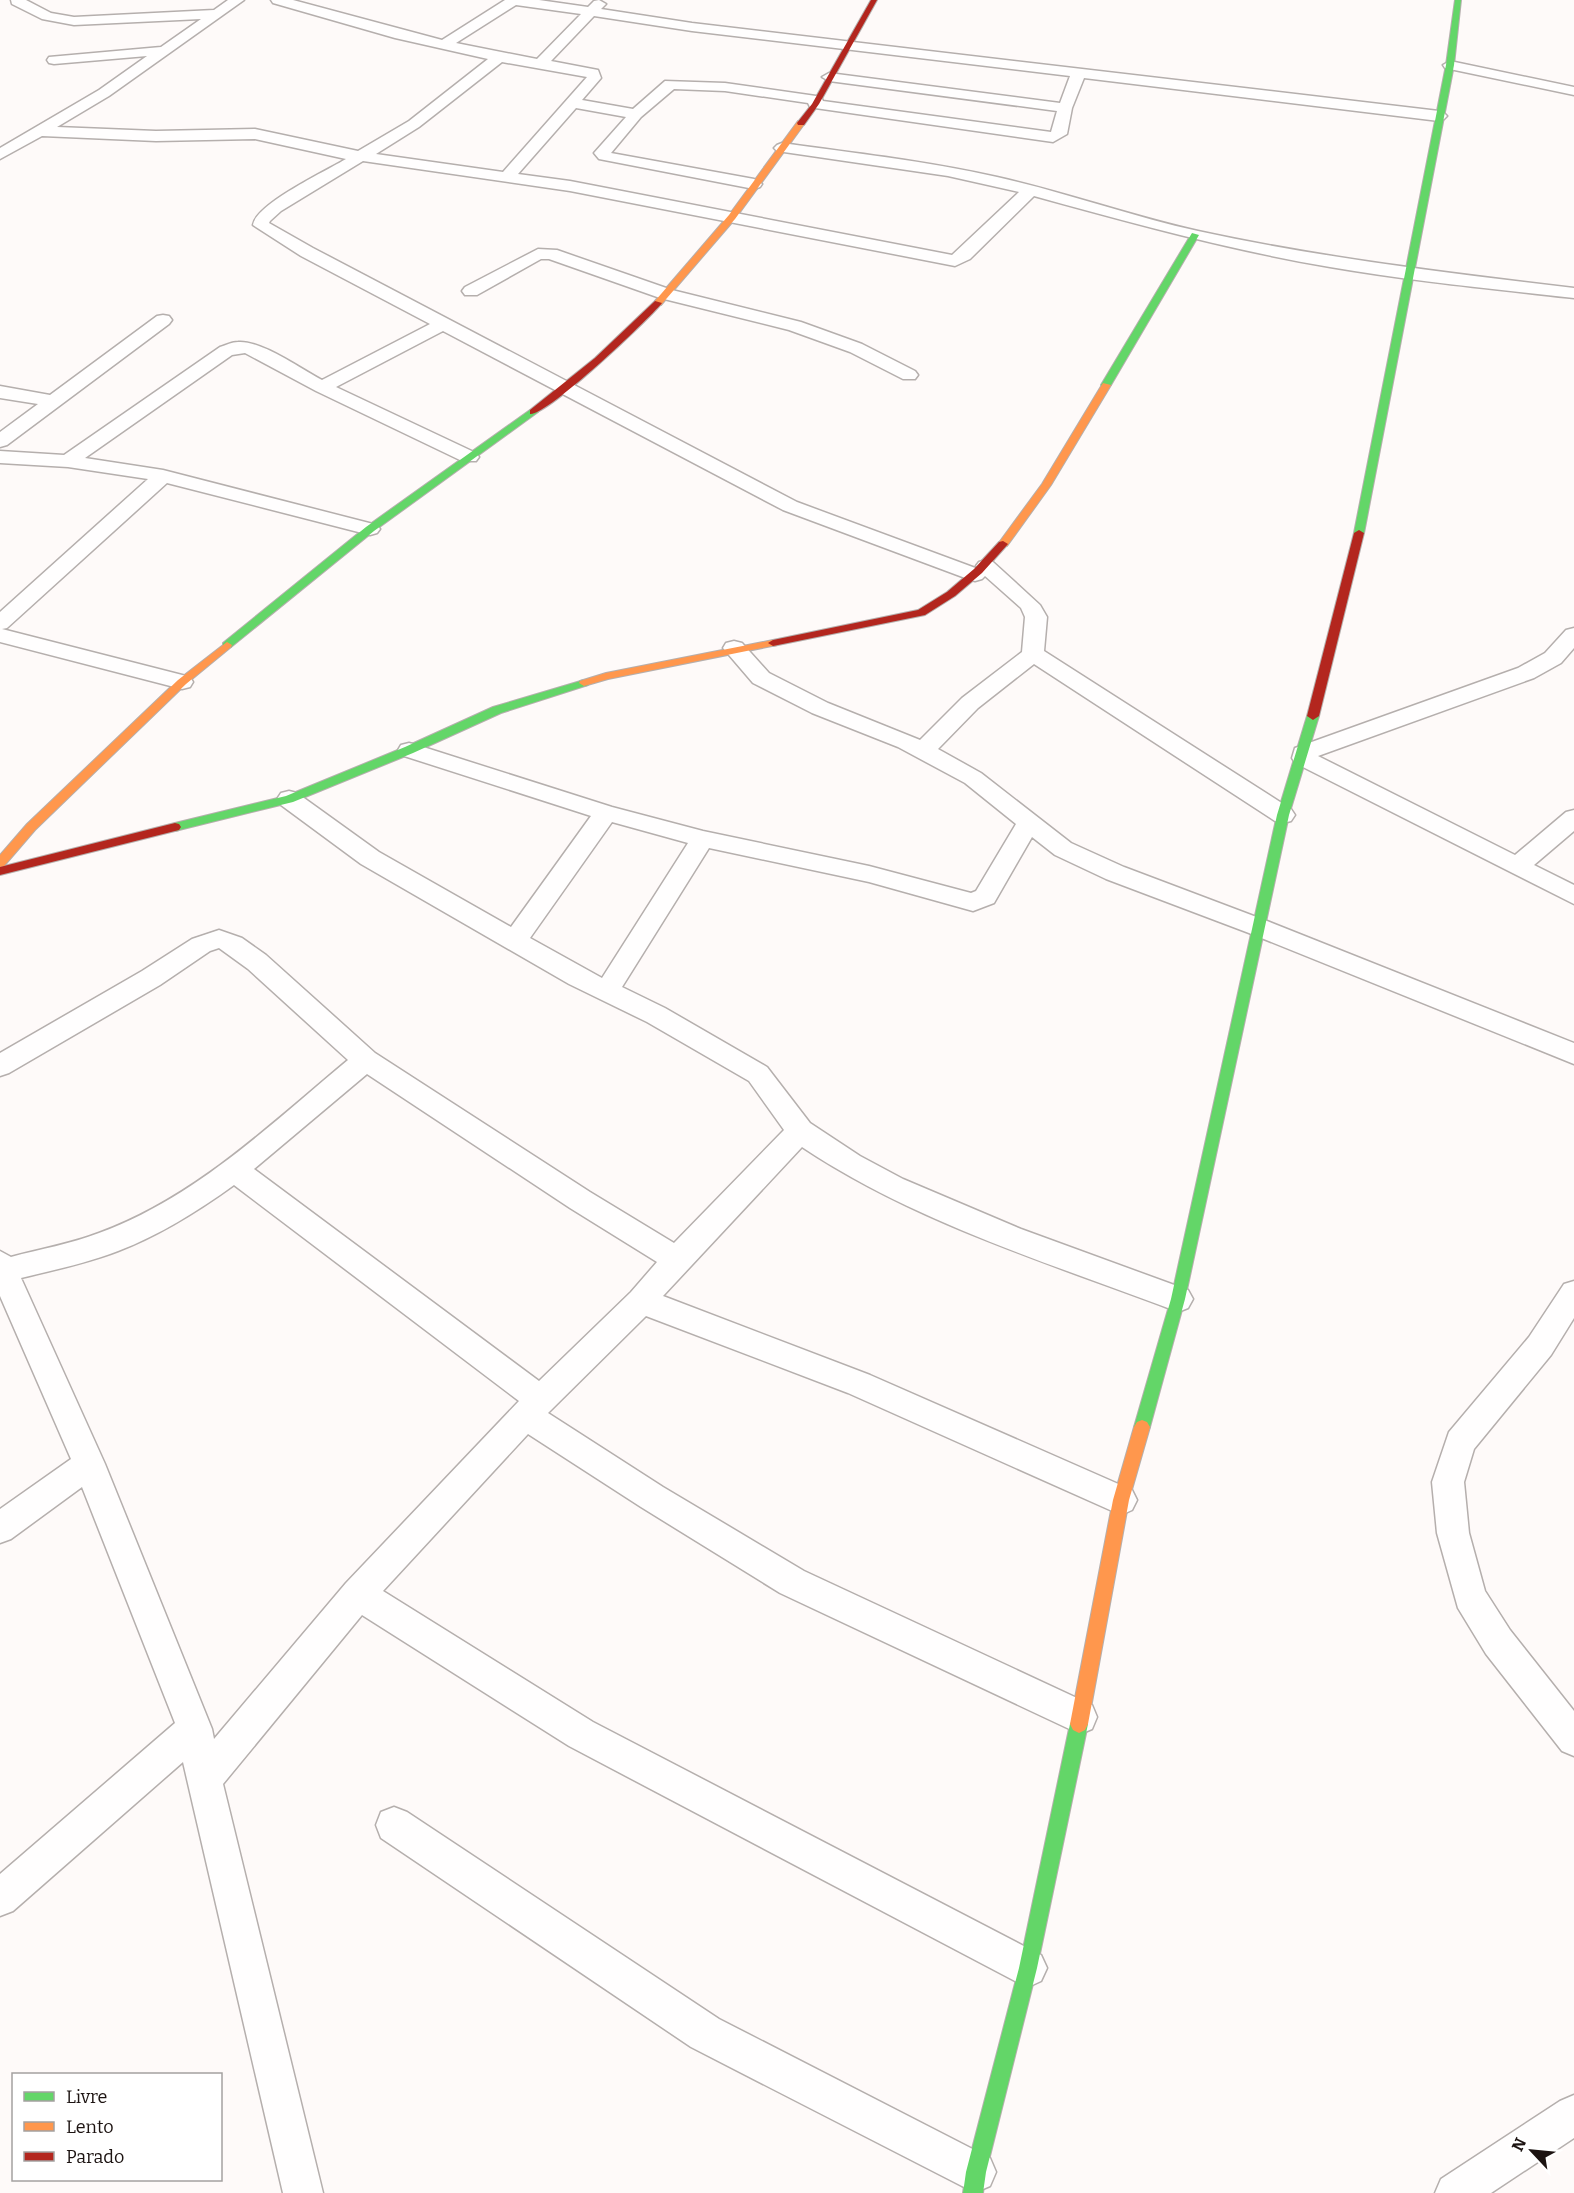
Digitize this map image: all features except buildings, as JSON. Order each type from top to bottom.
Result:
[{"type":"street","points":[[0,3],[21,0],[47,16],[74,21],[217,14]]},
{"type":"street","points":[[3,149],[104,93],[237,0]]},
{"type":"street","points":[[278,0],[326,15],[444,45],[593,73],[594,78],[507,177]]},
{"type":"street","points":[[444,45],[514,0],[591,14],[1439,116]]},
{"type":"street","points":[[541,63],[603,0]]},
{"type":"street","points":[[0,863],[31,827],[182,682],[370,529],[566,388],[629,332],[666,294],[732,217],[816,102],[874,0]]},
{"type":"street","points":[[394,1825],[705,2033],[974,2183],[1028,1968],[1080,1717],[1121,1500],[1178,1299],[1283,815],[1303,755],[1353,560],[1439,116],[1451,86],[1450,65],[1458,0]]},
{"type":"street","points":[[54,60],[163,51]]},
{"type":"street","points":[[499,57],[432,112],[275,208],[262,219],[261,225],[298,247],[790,506],[980,571],[1030,605],[1036,617],[1033,654],[970,703],[924,750]]},
{"type":"street","points":[[1450,65],[1574,91]]},
{"type":"street","points":[[754,184],[604,156],[602,153],[636,114],[666,86],[676,82],[1053,137],[1059,134],[1065,108],[1079,73]]},
{"type":"street","points":[[829,76],[1065,108]]},
{"type":"street","points":[[1480,86],[1536,84]]},
{"type":"street","points":[[573,103],[636,114]]},
{"type":"street","points":[[68,114],[99,134]]},
{"type":"street","points":[[39,131],[156,136],[255,134],[330,151],[570,186],[955,261],[1030,191]]},
{"type":"street","points":[[782,148],[937,170],[1030,191],[1195,235],[1330,262],[1410,274],[1574,293]]},
{"type":"street","points":[[0,871],[289,799],[410,750],[497,710],[606,676],[734,648],[921,613],[947,600],[980,571],[1020,521],[1078,432],[1195,235]]},
{"type":"street","points":[[471,291],[544,253],[666,294],[805,329],[856,348],[909,375]]},
{"type":"street","points":[[0,441],[163,321]]},
{"type":"street","points":[[322,387],[445,323]]},
{"type":"street","points":[[68,461],[226,351],[238,347],[249,348],[322,387],[469,457]]},
{"type":"street","points":[[0,392],[52,401]]},
{"type":"street","points":[[0,458],[68,461],[163,476],[370,529]]},
{"type":"street","points":[[0,623],[163,476]]},
{"type":"street","points":[[0,635],[182,682]]},
{"type":"street","points":[[1303,755],[1526,673],[1553,658],[1574,635]]},
{"type":"street","points":[[734,648],[760,678],[820,708],[924,750],[973,778],[1063,849],[1116,873],[1258,927],[1574,1054]]},
{"type":"street","points":[[1033,654],[1283,815]]},
{"type":"street","points":[[410,750],[606,813],[703,839],[869,874],[973,902],[985,897],[1029,821]]},
{"type":"street","points":[[1303,755],[1574,895]]},
{"type":"street","points":[[289,799],[370,858],[514,941],[606,992],[656,1015],[758,1074],[771,1088],[800,1131],[850,1164],[893,1187],[1011,1237],[1178,1299]]},
{"type":"street","points":[[514,941],[606,813]]},
{"type":"street","points":[[1517,866],[1574,818]]},
{"type":"street","points":[[606,992],[703,839]]},
{"type":"street","points":[[0,1066],[151,978],[201,945],[219,939],[232,944],[257,962],[366,1060],[580,1200],[677,1259]]},
{"type":"street","points":[[303,2193],[204,1779],[195,1729],[89,1464],[1,1267],[109,1242],[160,1218],[233,1169],[366,1060]]},
{"type":"street","points":[[204,1779],[358,1594],[533,1407],[641,1301],[677,1259],[800,1131]]},
{"type":"street","points":[[233,1169],[533,1407],[652,1497],[792,1582],[1080,1717]]},
{"type":"street","points":[[1574,1293],[1540,1346],[1460,1442],[1448,1482],[1453,1533],[1470,1598],[1498,1642],[1574,1739]]},
{"type":"street","points":[[641,1301],[860,1384],[1121,1500]]},
{"type":"street","points":[[0,1528],[89,1464]]},
{"type":"street","points":[[358,1594],[580,1734],[1028,1968]]},
{"type":"street","points":[[0,1898],[195,1729]]},
{"type":"street","points":[[1455,2193],[1574,2115]]},
{"type":"traffic: fast","points":[[1359,533],[1450,65],[1458,0]]},
{"type":"traffic: fast","points":[[1106,385],[1195,235]]},
{"type":"traffic: fast","points":[[227,645],[370,529],[533,412]]},
{"type":"traffic: fast","points":[[175,827],[289,799],[409,750],[497,710],[584,683]]},
{"type":"traffic: fast","points":[[1142,1427],[1178,1299],[1283,815],[1313,716]]},
{"type":"traffic: fast","points":[[973,2193],[976,2172],[1028,1968],[1079,1724]]},
{"type":"traffic: slow","points":[[658,303],[732,217],[801,123]]},
{"type":"traffic: slow","points":[[1003,544],[1046,485],[1106,385]]},
{"type":"traffic: slow","points":[[584,683],[606,676],[773,643]]},
{"type":"traffic: slow","points":[[0,863],[31,827],[182,682],[227,645]]},
{"type":"traffic: slow","points":[[1079,1724],[1121,1500],[1142,1427]]},
{"type":"traffic: jam","points":[[801,123],[815,104],[874,0]]},
{"type":"traffic: jam","points":[[533,412],[598,360],[658,303]]},
{"type":"traffic: jam","points":[[1313,716],[1359,533]]},
{"type":"traffic: jam","points":[[773,643],[921,613],[951,594],[978,571],[1003,544]]},
{"type":"traffic: jam","points":[[0,871],[175,827]]}]
